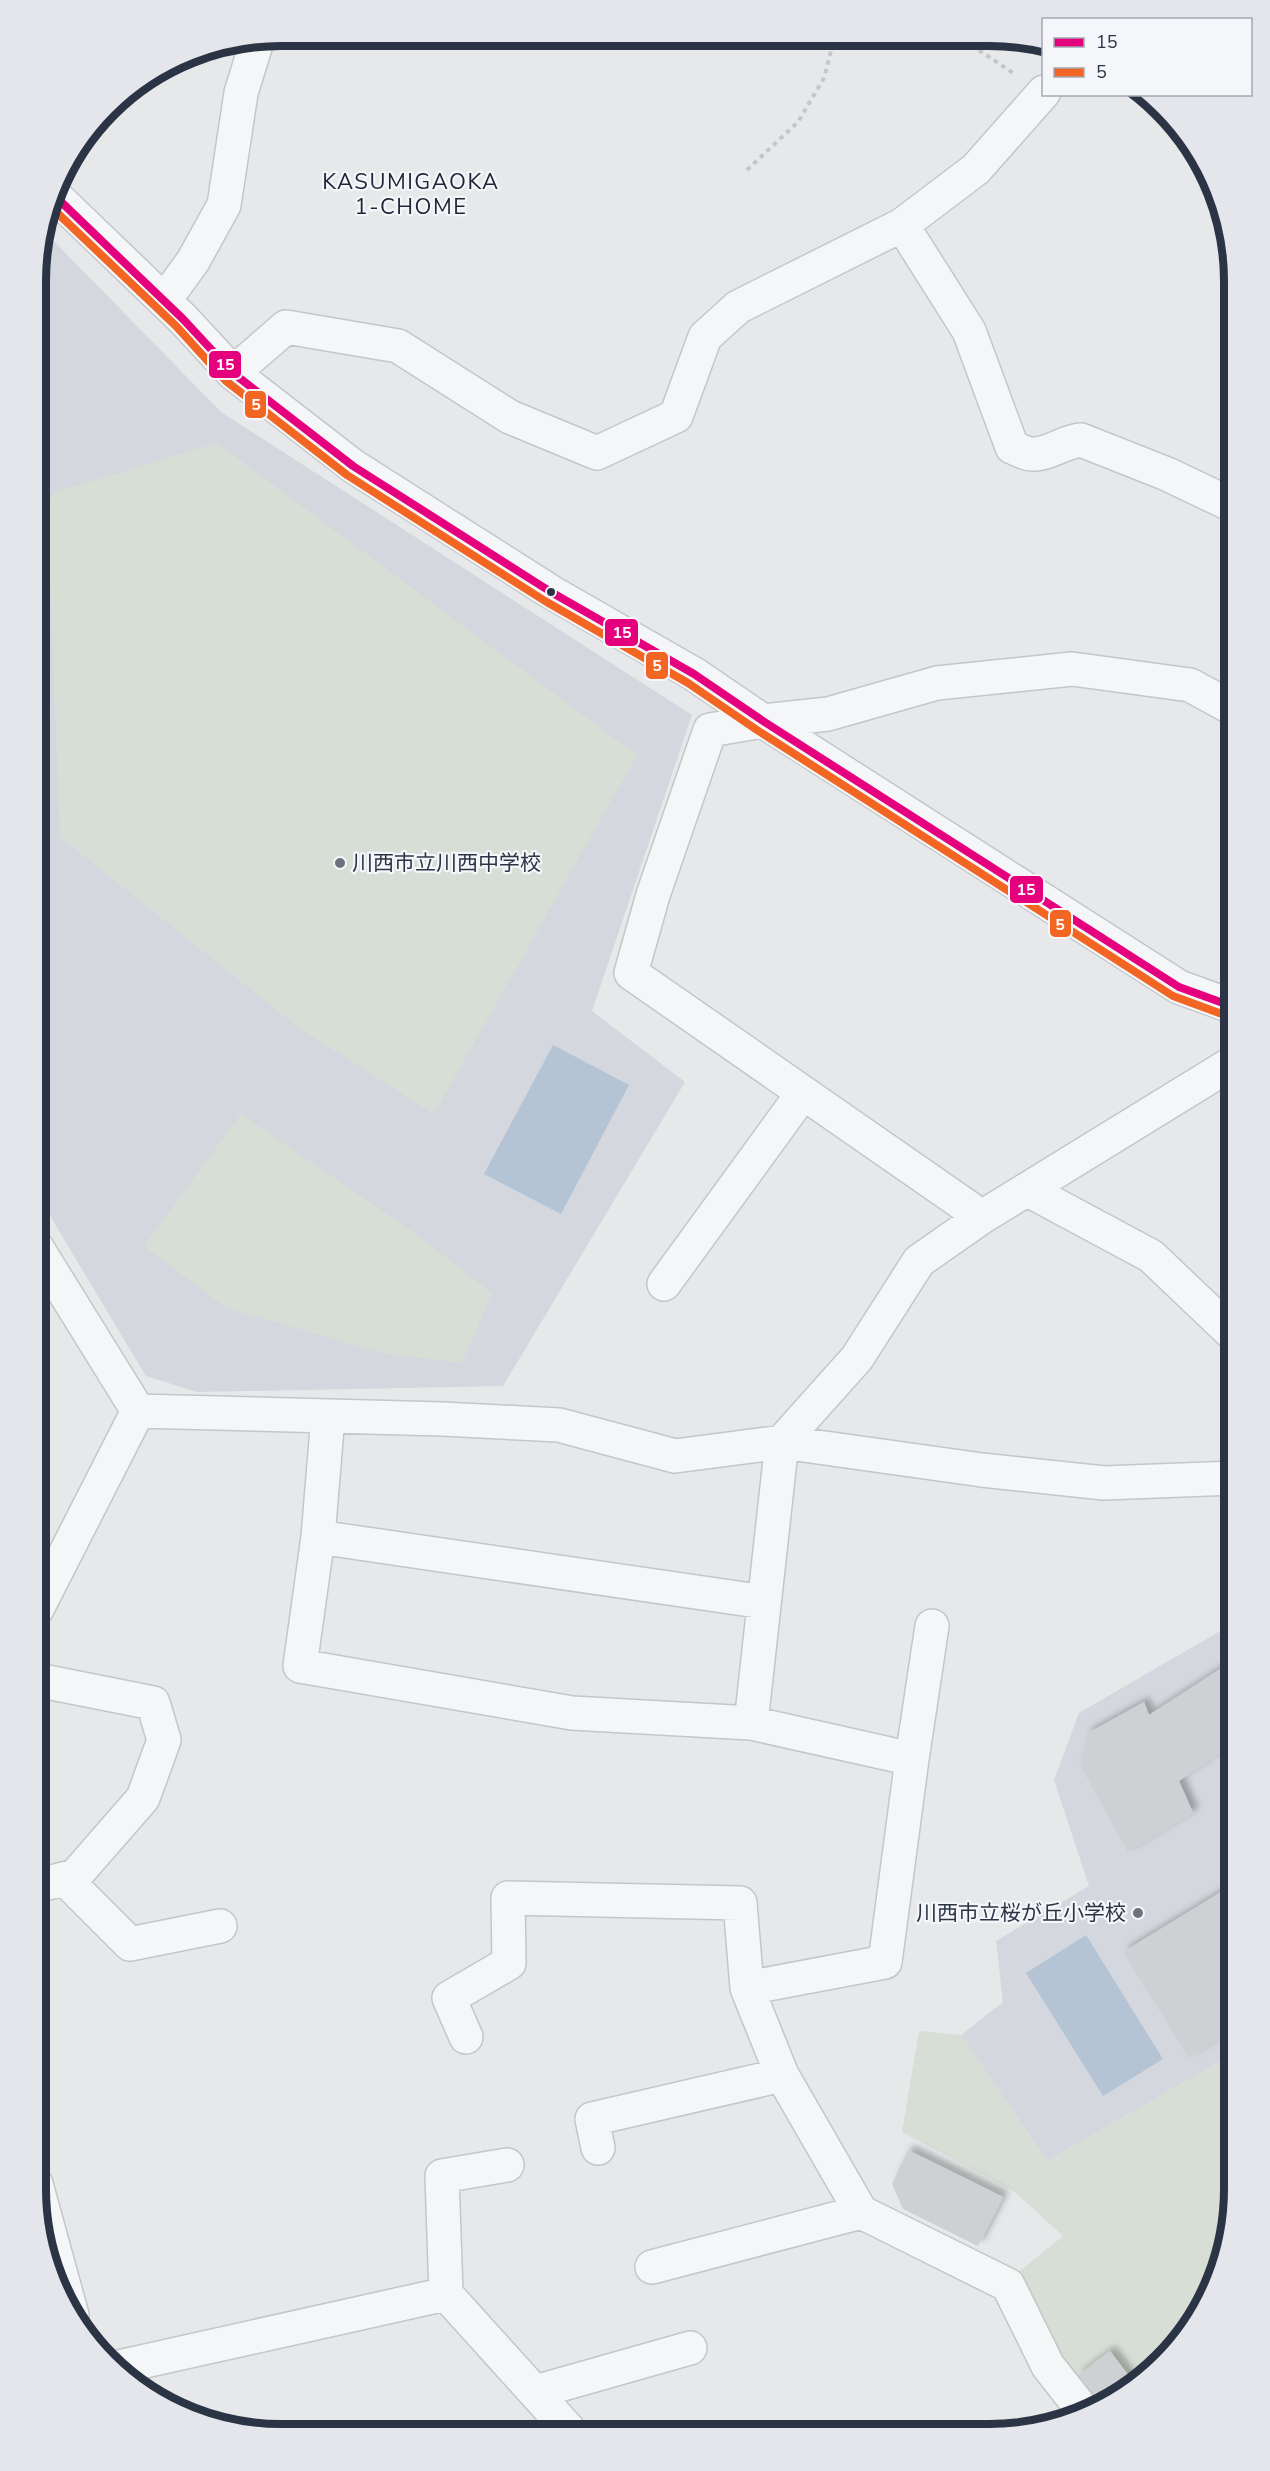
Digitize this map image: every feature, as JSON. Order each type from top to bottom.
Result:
[{"type":"street","points":[[164,301],[193,261],[224,205],[241,93],[255,49]]},
{"type":"street","points":[[233,372],[286,327],[398,346],[510,417],[597,453],[676,416],[705,337],[738,307],[902,225],[976,169],[1042,94]]},
{"type":"street","points":[[60,202],[164,301],[233,372],[353,466],[550,592],[694,674],[763,721],[1179,987],[1224,1003]]},
{"type":"street","points":[[902,225],[969,331],[1012,447],[1033,455],[1050,451],[1068,441],[1082,440],[1167,474],[1224,501]]},
{"type":"street","points":[[982,1217],[632,973],[653,895],[710,730],[828,714],[937,683],[1072,669],[1190,685],[1224,704]]},
{"type":"street","points":[[751,1723],[782,1442],[857,1358],[919,1261],[982,1217],[1224,1068]]},
{"type":"street","points":[[664,1284],[803,1093]]},
{"type":"street","points":[[1028,1190],[1151,1256],[1224,1325]]},
{"type":"street","points":[[46,1263],[138,1411]]},
{"type":"street","points":[[138,1411],[559,1425],[675,1456],[782,1442],[982,1470],[1104,1483],[1224,1478]]},
{"type":"street","points":[[46,1591],[138,1411]]},
{"type":"street","points":[[328,1416],[318,1537],[300,1666],[572,1713],[751,1723],[912,1759]]},
{"type":"street","points":[[318,1537],[764,1602]]},
{"type":"street","points":[[747,1988],[885,1962],[932,1626]]},
{"type":"street","points":[[46,1682],[153,1703],[164,1740],[143,1798],[75,1876],[50,1882]]},
{"type":"street","points":[[50,1882],[130,1944],[220,1926]]},
{"type":"street","points":[[465,2037],[449,1998],[509,1964],[508,1898],[740,1903],[747,1988],[782,2075],[861,2212],[1008,2285],[1048,2366],[1080,2406]]},
{"type":"street","points":[[598,2148],[592,2119],[782,2075]]},
{"type":"street","points":[[507,2165],[442,2176],[446,2294],[535,2392],[561,2424]]},
{"type":"street","points":[[652,2267],[861,2212]]},
{"type":"street","points":[[126,2365],[446,2294]]},
{"type":"street","points":[[535,2392],[690,2348]]},
{"type":"path","points":[[747,170],[798,122],[824,78],[832,46]]},
{"type":"path","points":[[973,46],[1042,92]]},
{"type":"shaded area","name":"川西市立川西中学校","points":[[51,238],[221,412],[692,715],[592,1011],[685,1082],[503,1386],[197,1392],[146,1376],[46,1209],[46,282]]},
{"type":"shaded area","points":[[217,443],[637,755],[434,1114],[299,1028],[60,837],[47,505],[55,492]]},
{"type":"shaded area","points":[[241,1114],[413,1232],[492,1293],[462,1363],[385,1354],[227,1308],[144,1246]]},
{"type":"shaded area","name":"川西市立桜が丘小学校","points":[[1224,1629],[1224,2059],[1047,2161],[961,2035],[1003,2002],[996,1941],[1089,1886],[1054,1780],[1079,1713]]},
{"type":"shaded area","points":[[919,2031],[961,2035],[1047,2161],[1224,2059],[1224,2189],[1219,2235],[1206,2279],[1184,2320],[1155,2356],[1119,2385],[1089,2401],[1011,2278],[1063,2236],[1015,2192],[902,2132]]},
{"type":"water","points":[[553,1045],[629,1085],[561,1214],[484,1174]]},
{"type":"water","points":[[1086,1935],[1163,2059],[1103,2096],[1026,1973]]},
{"type":"building","points":[[1224,1666],[1224,1751],[1179,1781],[1193,1813],[1128,1852],[1080,1765],[1088,1733],[1144,1702],[1149,1715]]},
{"type":"building","points":[[1224,1890],[1224,2036],[1189,2058],[1123,1952]]},
{"type":"building","points":[[908,2150],[1003,2197],[978,2246],[903,2209],[892,2184]]},
{"type":"building","points":[[1110,2351],[1130,2377],[1094,2399],[1077,2376]]},
{"type":"transit line","name":"15","points":[[61,201],[183,319],[233,373],[353,466],[551,592],[694,674],[763,721],[1179,987],[1224,1003]]},
{"type":"transit line","name":"5","points":[[57,213],[176,326],[226,381],[347,475],[545,601],[688,683],[757,730],[1173,996],[1224,1015]]},
{"type":"place","name":"川西市立川西中学校","points":[[340,863]]},
{"type":"place","name":"川西市立桜が丘小学校","points":[[1138,1913]]},
{"type":"district","name":"KASUMIGAOKA 1-CHOME","points":[[411,194]]}]
